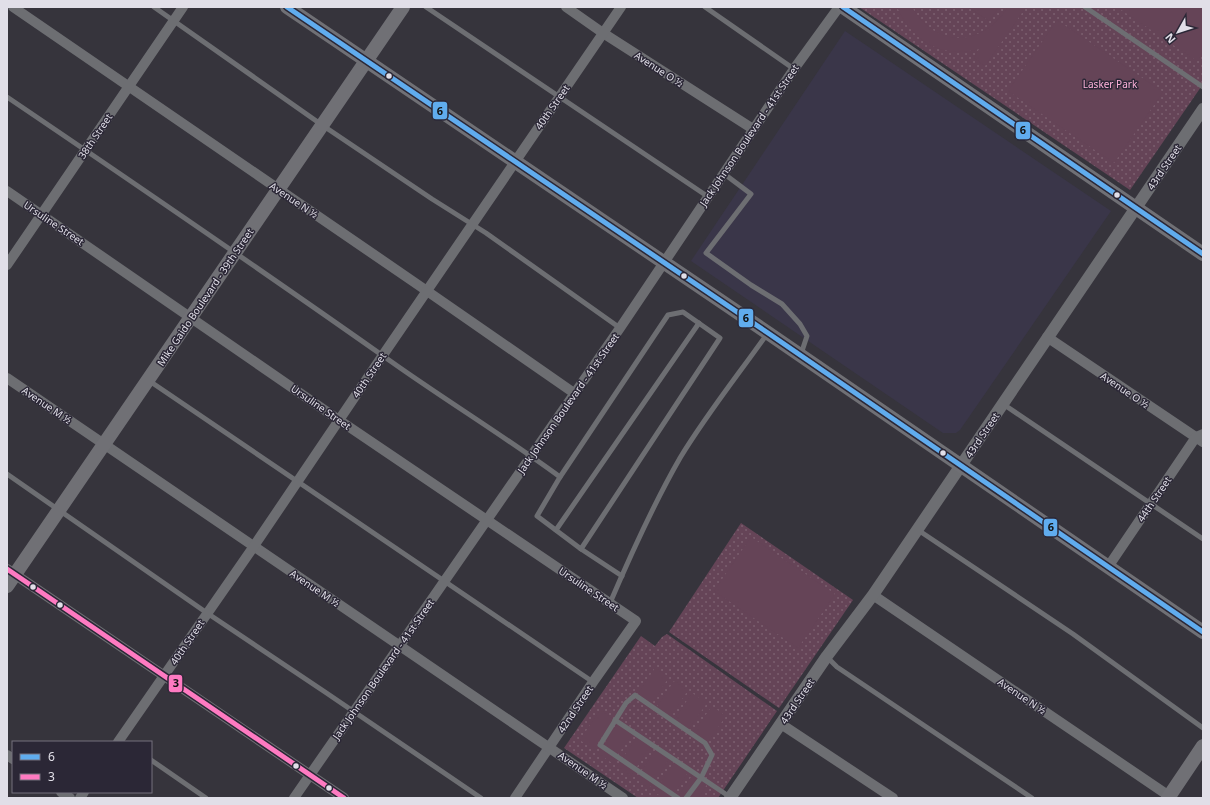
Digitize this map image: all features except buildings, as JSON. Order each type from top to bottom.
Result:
[{"type":"main road","points":[[287,7],[768,332],[1203,632]]},
{"type":"main road","name":"Mike Gaido Boulevard - 39th Street","points":[[7,586],[11,571],[59,510],[403,7]]},
{"type":"main road","points":[[844,7],[1203,254]]},
{"type":"main road","points":[[1170,797],[1203,746]]},
{"type":"street","name":"Avenue N ½","points":[[13,7],[427,290],[574,393]]},
{"type":"street","name":"38th Street","points":[[7,265],[183,7]]},
{"type":"street","name":"Avenue O ½","points":[[566,7],[603,33],[753,129]]},
{"type":"street","name":"40th Street","points":[[121,741],[621,7]]},
{"type":"street","name":"Jack Johnson Boulevard - 41st Street","points":[[294,798],[620,328],[794,69],[839,7]]},
{"type":"street","name":"43rd Street","points":[[731,798],[827,656],[873,594],[916,529],[962,465],[1203,109]]},
{"type":"street","name":"Ursuline Street","points":[[7,191],[339,420],[636,621]]},
{"type":"street","name":"Avenue O ½","points":[[1048,338],[1201,438]]},
{"type":"street","name":"Avenue M ½","points":[[7,378],[623,798]]},
{"type":"street","name":"44th Street","points":[[1108,567],[1151,504],[1201,438]]},
{"type":"street","points":[[11,571],[344,798]]},
{"type":"street","name":"Avenue N ½","points":[[873,594],[1170,797]]},
{"type":"street","name":"42nd Street","points":[[515,798],[636,621]]},
{"type":"street","points":[[781,724],[894,798]]},
{"type":"lane","points":[[154,7],[322,125],[472,225],[620,328]]},
{"type":"lane","points":[[426,7],[708,196]]},
{"type":"lane","points":[[705,7],[794,69]]},
{"type":"lane","points":[[1085,7],[1203,87]]},
{"type":"lane","points":[[7,97],[560,477]]},
{"type":"lane","points":[[723,173],[751,194],[706,253],[782,304],[800,324],[807,336],[800,355]]},
{"type":"lane","points":[[581,549],[720,338],[683,312],[668,315],[560,477],[537,516],[581,549],[622,576]]},
{"type":"lane","points":[[556,530],[699,323]]},
{"type":"lane","points":[[610,603],[636,542],[680,458],[708,415],[768,332]]},
{"type":"lane","points":[[148,380],[593,682]]},
{"type":"lane","points":[[1002,404],[1203,539]]},
{"type":"lane","points":[[7,474],[207,613],[481,798]]},
{"type":"lane","points":[[916,529],[1073,634],[1203,728]]},
{"type":"lane","points":[[827,656],[838,667],[1032,798]]},
{"type":"lane","points":[[678,798],[600,745],[626,704],[635,695],[705,743],[712,755],[700,778],[686,798]]},
{"type":"lane","points":[[616,720],[731,798]]},
{"type":"lane","points":[[152,761],[206,798]]},
{"type":"shaded area","points":[[845,31],[1111,211],[960,430],[956,433],[943,433],[691,261]]},
{"type":"green space","name":"Lasker Park","points":[[859,7],[1203,7],[1203,84],[1130,190]]},
{"type":"green space","points":[[897,7],[912,7],[922,21],[934,30],[946,36],[960,38],[973,36],[986,30],[998,20],[1008,7],[1026,7],[985,66],[974,58],[979,49],[953,51],[941,49],[920,38],[903,19]]},
{"type":"green space","points":[[968,7],[999,7],[989,21]]},
{"type":"green space","points":[[1117,7],[1203,7],[1203,53],[1197,61]]},
{"type":"green space","points":[[1057,20],[1163,92],[1114,163],[1008,91]]},
{"type":"green space","points":[[741,523],[853,600],[779,708],[669,632]]},
{"type":"green space","points":[[751,537],[835,594],[798,648],[714,591]]},
{"type":"green space","points":[[667,634],[777,711],[718,798],[638,798],[564,748],[641,636],[655,646],[662,637]]},
{"type":"green space","points":[[655,668],[669,677],[649,708],[635,698]]},
{"type":"green space","points":[[674,681],[688,690],[668,721],[654,711]]},
{"type":"green space","points":[[692,693],[707,703],[686,733],[672,723]]},
{"type":"green space","points":[[712,706],[726,716],[705,746],[691,736]]},
{"type":"green space","points":[[600,710],[614,719],[593,750],[580,740]]},
{"type":"green space","points":[[618,723],[633,733],[612,763],[598,753]]},
{"type":"green space","points":[[638,736],[651,745],[631,776],[617,766]]},
{"type":"green space","points":[[656,749],[670,758],[649,789],[636,779]]},
{"type":"green space","points":[[675,761],[689,771],[671,798],[664,798],[654,792]]},
{"type":"green space","points":[[693,774],[708,783],[698,798],[677,798]]},
{"type":"transit line","name":"6","points":[[287,7],[768,333],[1203,632]]},
{"type":"transit line","name":"6","points":[[843,7],[1203,254]]},
{"type":"transit line","name":"3","points":[[7,569],[344,798]]}]
